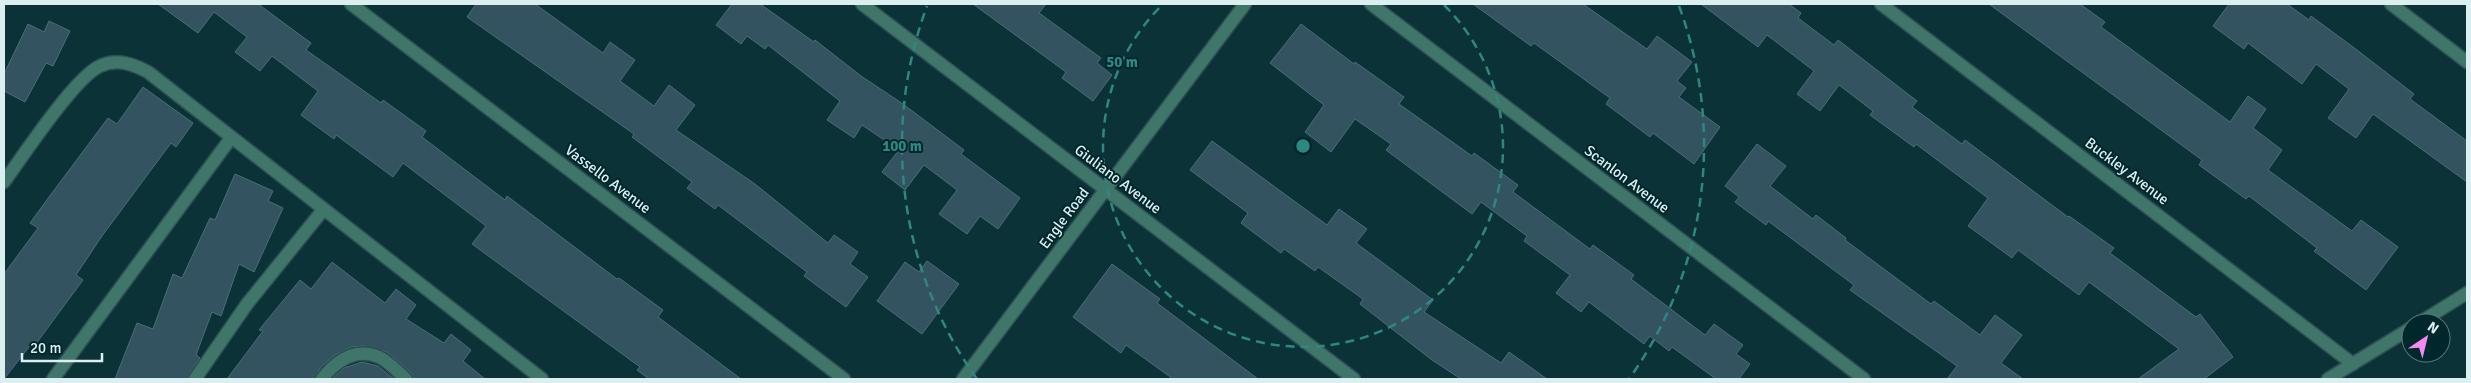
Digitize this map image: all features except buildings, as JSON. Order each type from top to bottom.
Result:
[{"type":"street","name":"Vassello Avenue","points":[[351,4],[844,379]]},
{"type":"street","name":"Giuliano Avenue","points":[[862,4],[1354,379]]},
{"type":"street","name":"Engle Road","points":[[962,379],[1245,4]]},
{"type":"street","name":"Scanlon Avenue","points":[[1371,4],[1864,379]]},
{"type":"street","name":"Buckley Avenue","points":[[1881,4],[2353,364]]},
{"type":"street","points":[[2391,4],[2467,62]]},
{"type":"street","points":[[4,182],[79,82],[98,66],[109,62],[122,62],[148,72],[542,379]]},
{"type":"street","points":[[53,379],[231,138]]},
{"type":"street","points":[[195,379],[247,304],[323,210]]},
{"type":"street","points":[[2435,313],[2467,293]]},
{"type":"street","points":[[2328,379],[2401,334]]},
{"type":"street","points":[[322,379],[333,365],[352,354],[365,354],[380,357],[406,379]]}]
